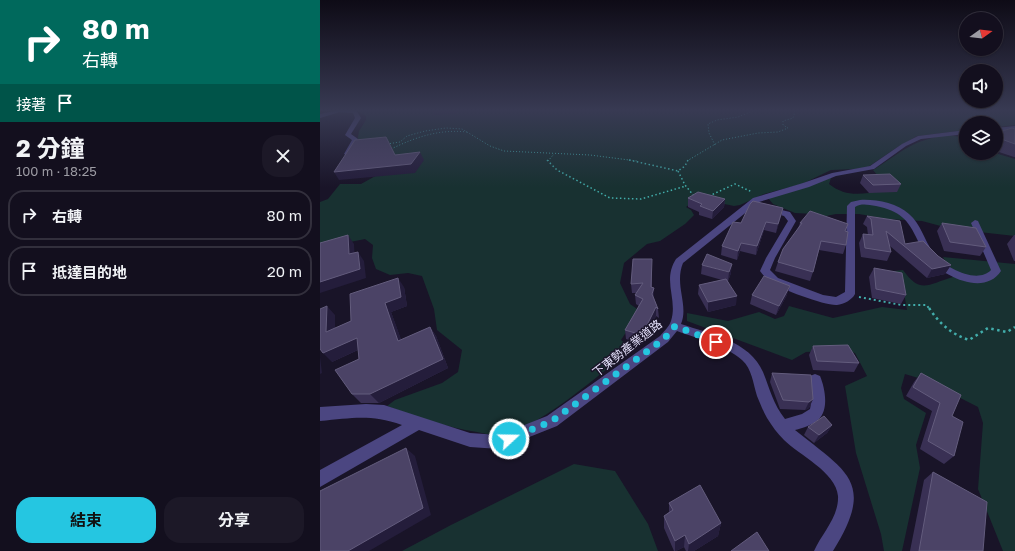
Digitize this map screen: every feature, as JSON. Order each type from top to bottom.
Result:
[{"type":"street","points":[[343,159],[355,139],[349,136]]},
{"type":"street","name":"下東勢產業道路","points":[[320,414],[366,410],[384,412],[470,440],[499,442],[552,421],[664,339],[675,326],[678,313],[673,283],[674,270],[679,261],[749,204],[765,196],[806,185],[834,174],[872,168],[904,145],[920,137],[932,136]]},
{"type":"street","points":[[749,204],[787,214],[792,221],[789,230],[768,261],[765,271],[774,280],[822,299],[836,301],[842,300],[850,294],[852,284],[850,211],[851,206],[856,203],[861,201],[886,205],[901,212],[915,224],[929,254],[936,260],[957,274],[974,281],[984,281],[993,277],[996,271],[975,223]]},
{"type":"street","points":[[675,326],[702,336],[746,356],[754,365],[766,401],[782,427],[798,444],[826,463],[840,478],[846,496],[842,520],[823,551]]},
{"type":"street","points":[[782,427],[809,419],[817,411],[820,402],[815,380]]},
{"type":"street","points":[[320,479],[417,424]]},
{"type":"path","points":[[386,144],[400,142],[408,136]]},
{"type":"path","points":[[386,152],[420,136]]},
{"type":"path","points":[[474,136],[490,146],[504,151],[590,155],[639,161],[645,166],[655,166],[678,171],[685,166],[688,159],[715,146],[722,140],[744,136]]},
{"type":"path","points":[[710,136],[715,146]]},
{"type":"path","points":[[554,154],[547,160],[557,170],[610,198],[641,199],[686,186]]},
{"type":"path","points":[[678,171],[686,186],[697,199]]},
{"type":"path","points":[[706,197],[735,184],[765,196]]},
{"type":"path","points":[[850,294],[902,305],[928,305],[937,321],[956,336],[969,340],[988,328],[1007,332],[1015,327]]},
{"type":"green space","points":[[358,136],[919,136],[896,148],[868,167],[831,170],[802,184],[764,194],[740,205],[734,206],[696,200],[686,207],[691,210],[694,215],[685,224],[660,241],[647,244],[624,263],[620,283],[630,304],[640,311],[621,340],[628,346],[629,349],[626,353],[564,403],[545,415],[510,432],[496,435],[465,430],[420,418],[387,406],[395,400],[442,383],[458,372],[462,350],[437,330],[434,309],[422,276],[408,273],[390,275],[376,269],[372,258],[373,245],[365,239],[320,248],[320,202],[328,199],[340,184],[361,184],[399,163],[357,143]]},
{"type":"green space","points":[[945,136],[959,137],[959,160],[1003,160],[1003,155],[1015,159],[1015,236],[952,229],[922,221],[887,219],[859,214],[836,214],[826,216],[795,213],[773,204],[768,198],[826,177],[831,178],[829,184],[843,192],[853,194],[869,193],[878,176],[873,170],[908,147],[926,140]]},
{"type":"green space","points":[[943,257],[1015,264],[1015,551],[1003,551],[978,489],[983,423],[978,407],[925,380],[905,374],[901,388],[904,399],[926,413],[916,445],[920,468],[902,551],[884,551],[881,534],[856,453],[845,386],[867,376],[855,353],[841,350],[806,352],[792,360],[687,321],[687,313],[728,321],[759,312],[775,319],[784,316],[789,306],[833,318],[882,307],[907,310],[903,287],[894,271],[903,270],[915,283],[925,286],[953,277]]},
{"type":"green space","points":[[574,464],[615,471],[648,524],[658,551],[402,551],[451,525]]},
{"type":"building","points":[[1003,136],[1015,136],[1015,144],[1003,140]]},
{"type":"building","points":[[386,137],[395,155],[420,152],[411,164],[334,172],[355,140]]},
{"type":"building","points":[[890,174],[901,184],[873,185],[863,175]]},
{"type":"building","points":[[698,192],[725,199],[713,211],[700,206],[702,204],[688,198]]},
{"type":"building","points":[[753,201],[783,208],[778,224],[766,222],[757,246],[741,243],[738,251],[722,246],[733,222],[741,223]]},
{"type":"building","points":[[810,211],[848,224],[845,231],[848,232],[846,245],[821,241],[813,272],[778,262],[783,249],[802,223],[800,223]]},
{"type":"building","points":[[867,216],[900,221],[905,244],[923,241],[938,256],[951,265],[932,269],[886,231],[891,252],[865,248],[863,234],[873,235],[871,219]]},
{"type":"building","points":[[942,223],[976,228],[986,247],[950,242]]},
{"type":"building","points":[[348,235],[349,254],[358,252],[360,269],[320,282],[320,243]]},
{"type":"building","points":[[707,254],[732,264],[729,272],[702,265]]},
{"type":"building","points":[[633,259],[652,259],[651,287],[654,288],[652,294],[658,309],[656,307],[642,335],[625,330],[643,299],[635,295],[643,283],[631,284]]},
{"type":"building","points":[[874,268],[902,273],[906,295],[876,289]]},
{"type":"building","points":[[764,276],[790,286],[779,306],[752,295]]},
{"type":"building","points":[[398,278],[401,297],[385,303],[398,341],[430,327],[443,359],[370,394],[352,394],[335,370],[359,359],[357,338],[323,353],[320,349],[320,309],[327,306],[326,332],[351,321],[350,294]]},
{"type":"building","points":[[726,279],[737,296],[708,302],[699,285]]},
{"type":"building","points":[[848,345],[859,363],[817,361],[813,346]]},
{"type":"building","points":[[772,373],[811,375],[813,399],[809,402],[783,400]]},
{"type":"building","points":[[921,373],[961,395],[952,416],[963,422],[954,456],[928,441],[940,403],[913,387]]},
{"type":"building","points":[[824,416],[832,425],[819,435],[808,427]]},
{"type":"building","points":[[406,448],[423,508],[348,551],[320,551],[320,491]]},
{"type":"building","points":[[933,472],[987,502],[983,551],[919,551]]},
{"type":"building","points":[[700,485],[721,523],[689,544],[685,535],[675,541],[664,516],[673,510],[669,503]]},
{"type":"building","points":[[757,532],[769,551],[731,551]]},
{"type":"route","points":[[509,439],[552,421],[664,339],[675,326],[716,342]]}]
